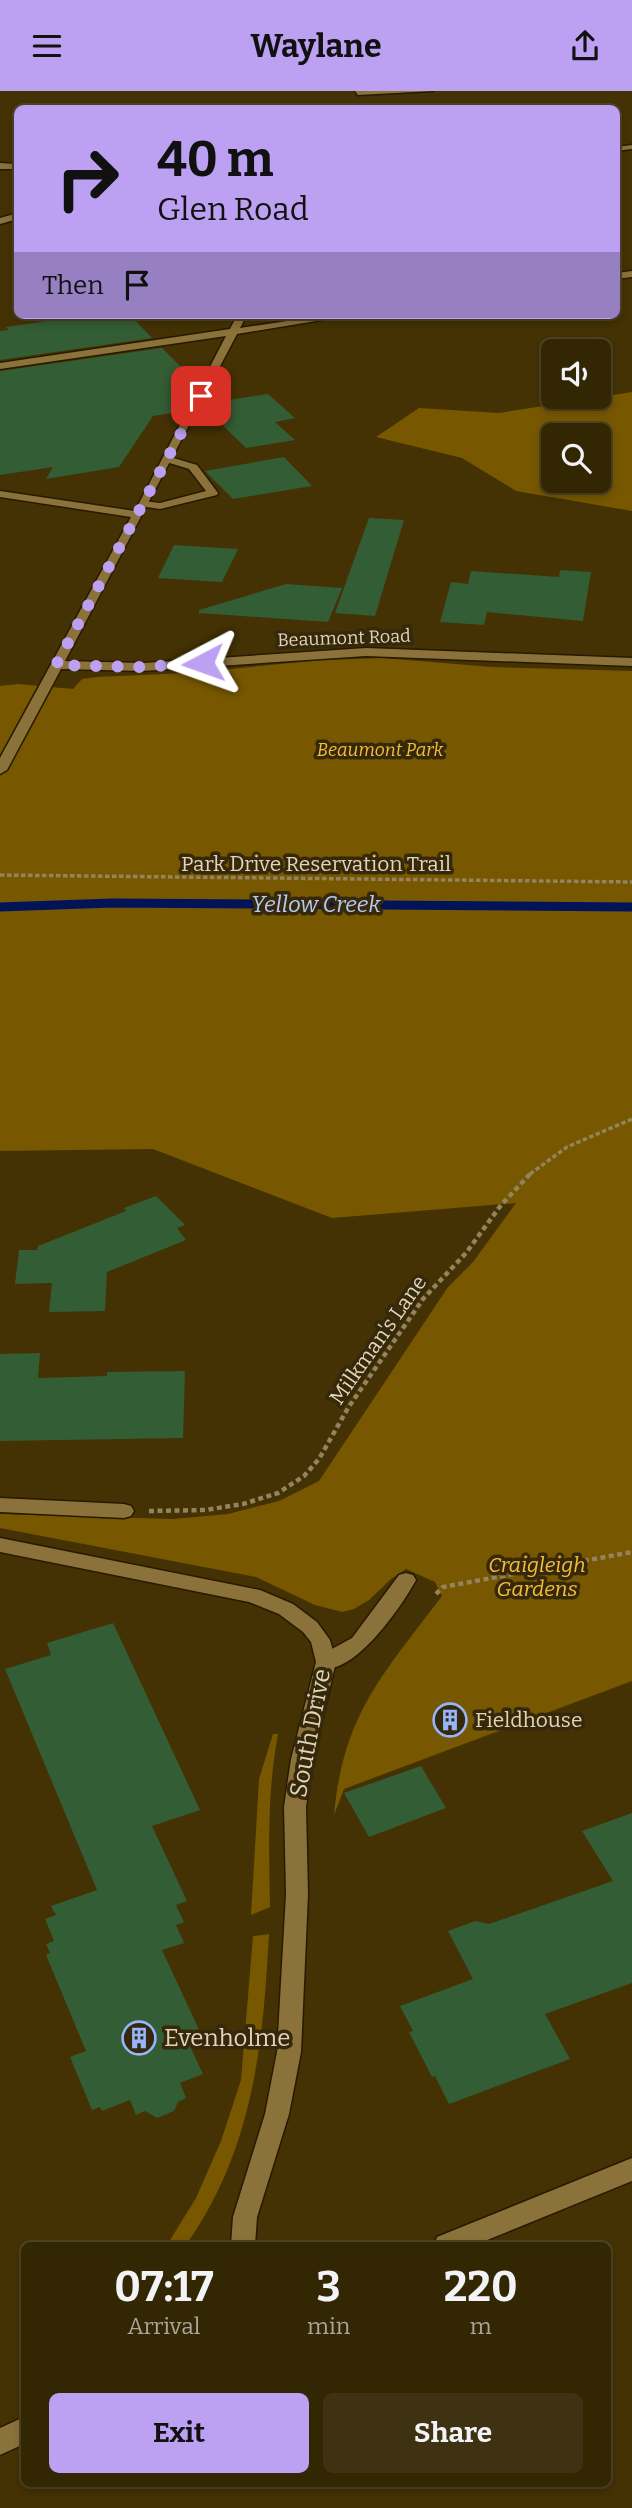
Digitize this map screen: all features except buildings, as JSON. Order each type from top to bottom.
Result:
[{"type":"street","points":[[357,95],[429,91]]},
{"type":"street","points":[[0,770],[141,510],[240,319]]},
{"type":"street","points":[[0,366],[320,319]]},
{"type":"street","points":[[0,494],[141,510],[213,493],[193,467],[167,459]]},
{"type":"street","name":"Beaumont Road","points":[[56,665],[143,667],[366,652],[632,662]]},
{"type":"street","points":[[0,1505],[124,1511]]},
{"type":"street","name":"South Drive","points":[[0,1545],[253,1595],[286,1609],[310,1627],[320,1640],[326,1662],[302,1759],[295,1807],[298,1894],[289,2052],[277,2114],[246,2217],[243,2242]]},
{"type":"street","points":[[326,1662],[359,1643],[406,1580]]},
{"type":"street","points":[[453,2242],[632,2169]]},
{"type":"street","points":[[0,2442],[21,2432]]},
{"type":"path","name":"Park Drive Reservation Trail","points":[[0,875],[632,882]]},
{"type":"path","name":"Milkman's Lane","points":[[124,1511],[182,1511],[251,1503],[272,1496],[309,1473],[326,1451],[347,1409],[376,1371],[427,1292],[470,1249],[484,1226],[537,1166],[586,1134],[632,1119]]},
{"type":"path","points":[[436,1594],[443,1587],[632,1552]]},
{"type":"green space","points":[[632,392],[632,511],[516,491],[462,458],[376,437],[419,408],[499,413],[541,406],[541,409],[611,409],[611,395]]},
{"type":"green space","points":[[383,658],[492,667],[632,671],[632,1681],[344,1789],[334,1815],[339,1780],[357,1722],[385,1673],[442,1596],[435,1582],[406,1569],[369,1600],[354,1609],[342,1612],[315,1605],[256,1577],[0,1528],[0,1514],[173,1519],[228,1514],[279,1501],[319,1481],[448,1287],[473,1262],[516,1203],[332,1218],[153,1149],[0,1151],[0,686],[18,684],[73,689],[82,679],[97,677]]},
{"type":"green space","points":[[273,1734],[278,1734],[270,1799],[270,1907],[251,1915],[259,1779]]},
{"type":"green space","points":[[269,1934],[258,2057],[240,2134],[209,2209],[188,2242],[169,2242],[196,2198],[221,2141],[241,2080],[253,1936]]},
{"type":"waterway","name":"Yellow Creek","points":[[0,907],[112,903],[632,907]]},
{"type":"place","name":"Fieldhouse","points":[[450,1720]]},
{"type":"place","name":"Evenholme","points":[[139,2038]]},
{"type":"route","points":[[201,396],[56,665],[143,667],[203,663]]},
{"type":"park label","name":"Beaumont Park","points":[[380,750]]},
{"type":"park label","name":"Craigleigh Gardens","points":[[537,1577]]}]
